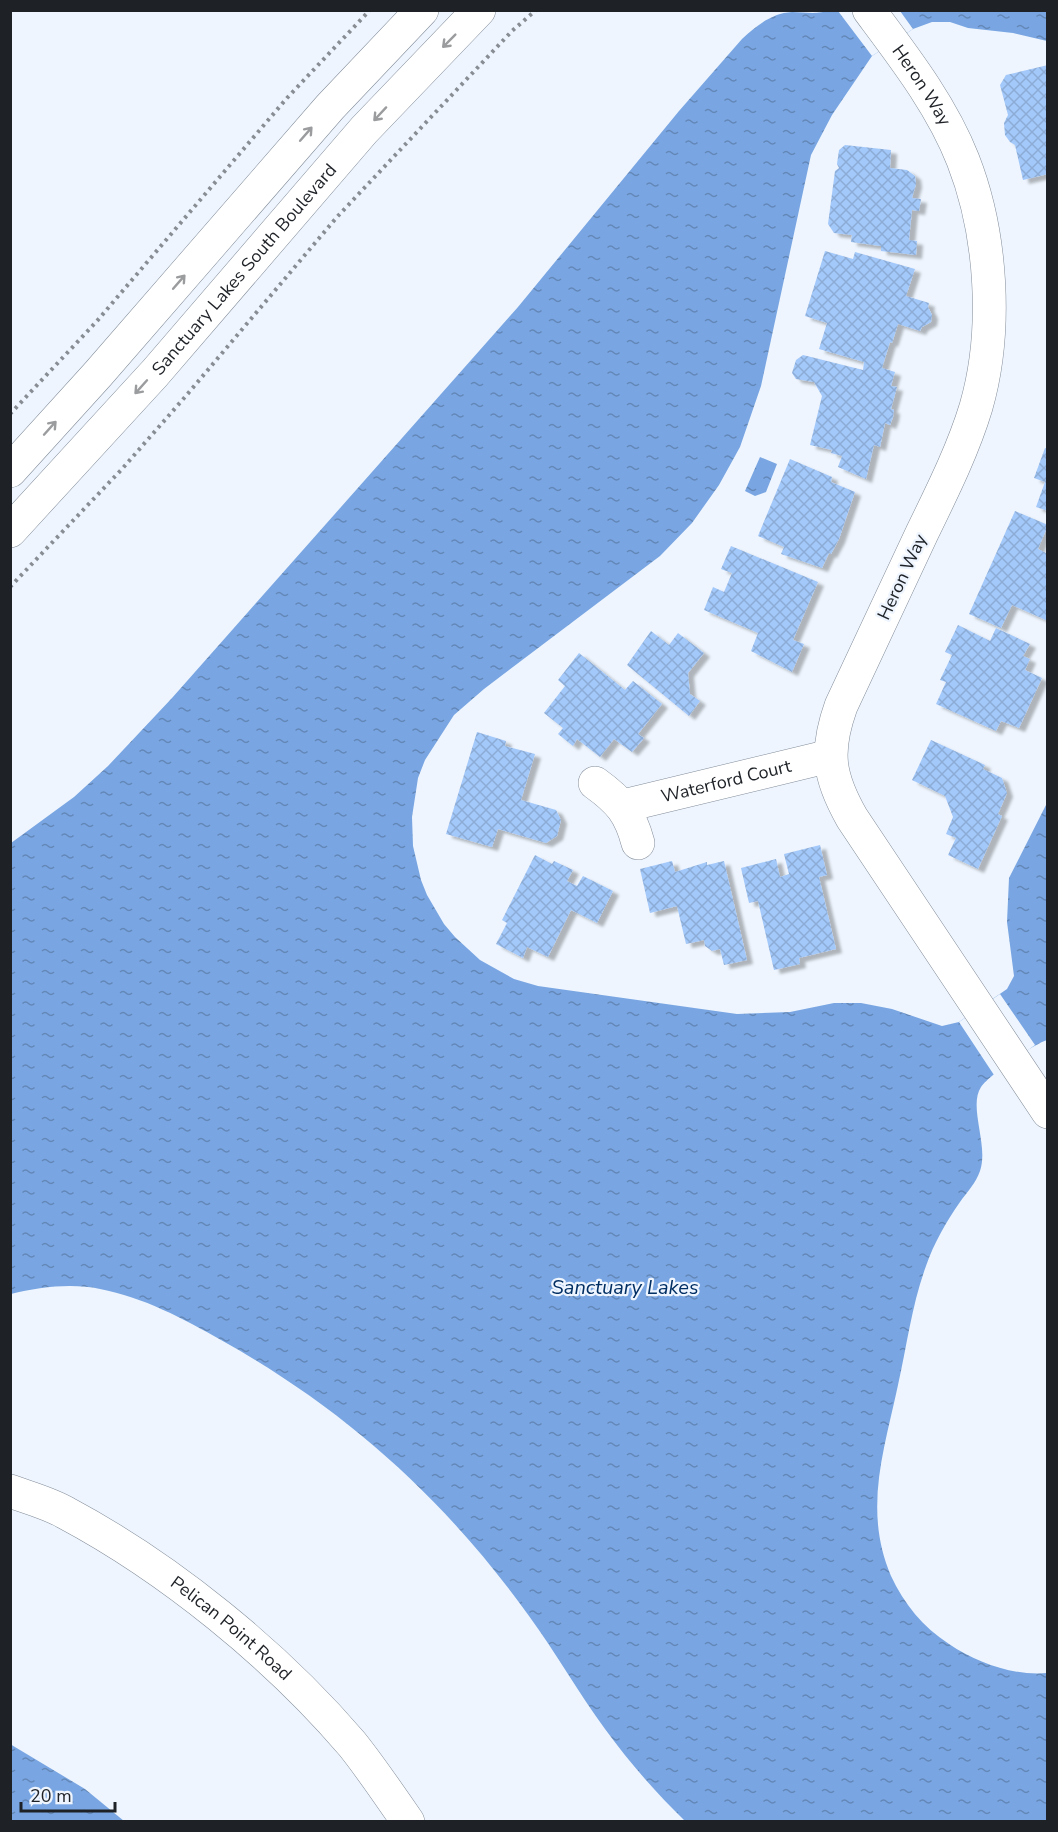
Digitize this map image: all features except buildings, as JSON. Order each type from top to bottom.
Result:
[{"type":"street","points":[[10,471],[98,374],[330,106],[422,10]]},
{"type":"street","name":"Sanctuary Lakes South Boulevard","points":[[10,531],[154,373],[357,138],[479,10]]},
{"type":"street","name":"Heron Way","points":[[869,10],[927,93],[963,160],[975,196],[987,263],[987,330],[976,406],[966,436],[841,706],[832,730],[830,756],[836,786],[852,818],[1047,1112]]},
{"type":"street","name":"Waterford Court","points":[[623,806],[830,756]]},
{"type":"street","points":[[595,783],[613,795],[623,806],[638,843]]},
{"type":"street","name":"Pelican Point Road","points":[[10,1491],[64,1512],[132,1553],[209,1608],[243,1636],[302,1691],[352,1745],[408,1821]]},
{"type":"path","points":[[10,414],[97,321],[287,98],[370,10]]},
{"type":"path","points":[[10,587],[178,405],[337,217],[512,31],[536,10]]},
{"type":"water","name":"Sanctuary Lakes","points":[[830,10],[1047,11],[1047,41],[1013,33],[968,28],[950,22],[932,22],[913,29],[872,56],[832,115],[811,155],[761,386],[740,447],[719,485],[692,523],[660,556],[484,689],[454,715],[425,760],[418,778],[412,817],[413,846],[421,880],[444,924],[480,960],[514,979],[538,986],[737,1014],[790,1012],[834,1003],[861,1003],[892,1009],[942,1026],[959,1022],[1007,989],[1014,976],[1007,922],[1009,878],[1047,803],[1047,1040],[1023,1053],[993,1075],[981,1087],[978,1095],[977,1116],[982,1150],[980,1171],[941,1233],[921,1280],[882,1457],[877,1504],[878,1528],[891,1576],[908,1605],[923,1622],[949,1644],[971,1657],[1009,1670],[1047,1673],[1047,1821],[685,1821],[643,1777],[614,1741],[497,1573],[428,1496],[351,1427],[267,1367],[193,1324],[132,1297],[78,1286],[33,1289],[11,1294],[11,843],[74,797],[108,766],[172,698],[518,307],[679,111],[742,39],[759,25],[778,15]]},
{"type":"water","points":[[760,457],[777,464],[766,492],[755,496],[745,491]]},
{"type":"water","points":[[10,1744],[85,1789],[124,1821],[11,1821]]},
{"type":"pier","points":[[838,11],[900,11],[913,29],[872,56]]},
{"type":"pier","points":[[1000,994],[1035,1045],[994,1075],[959,1022]]}]
